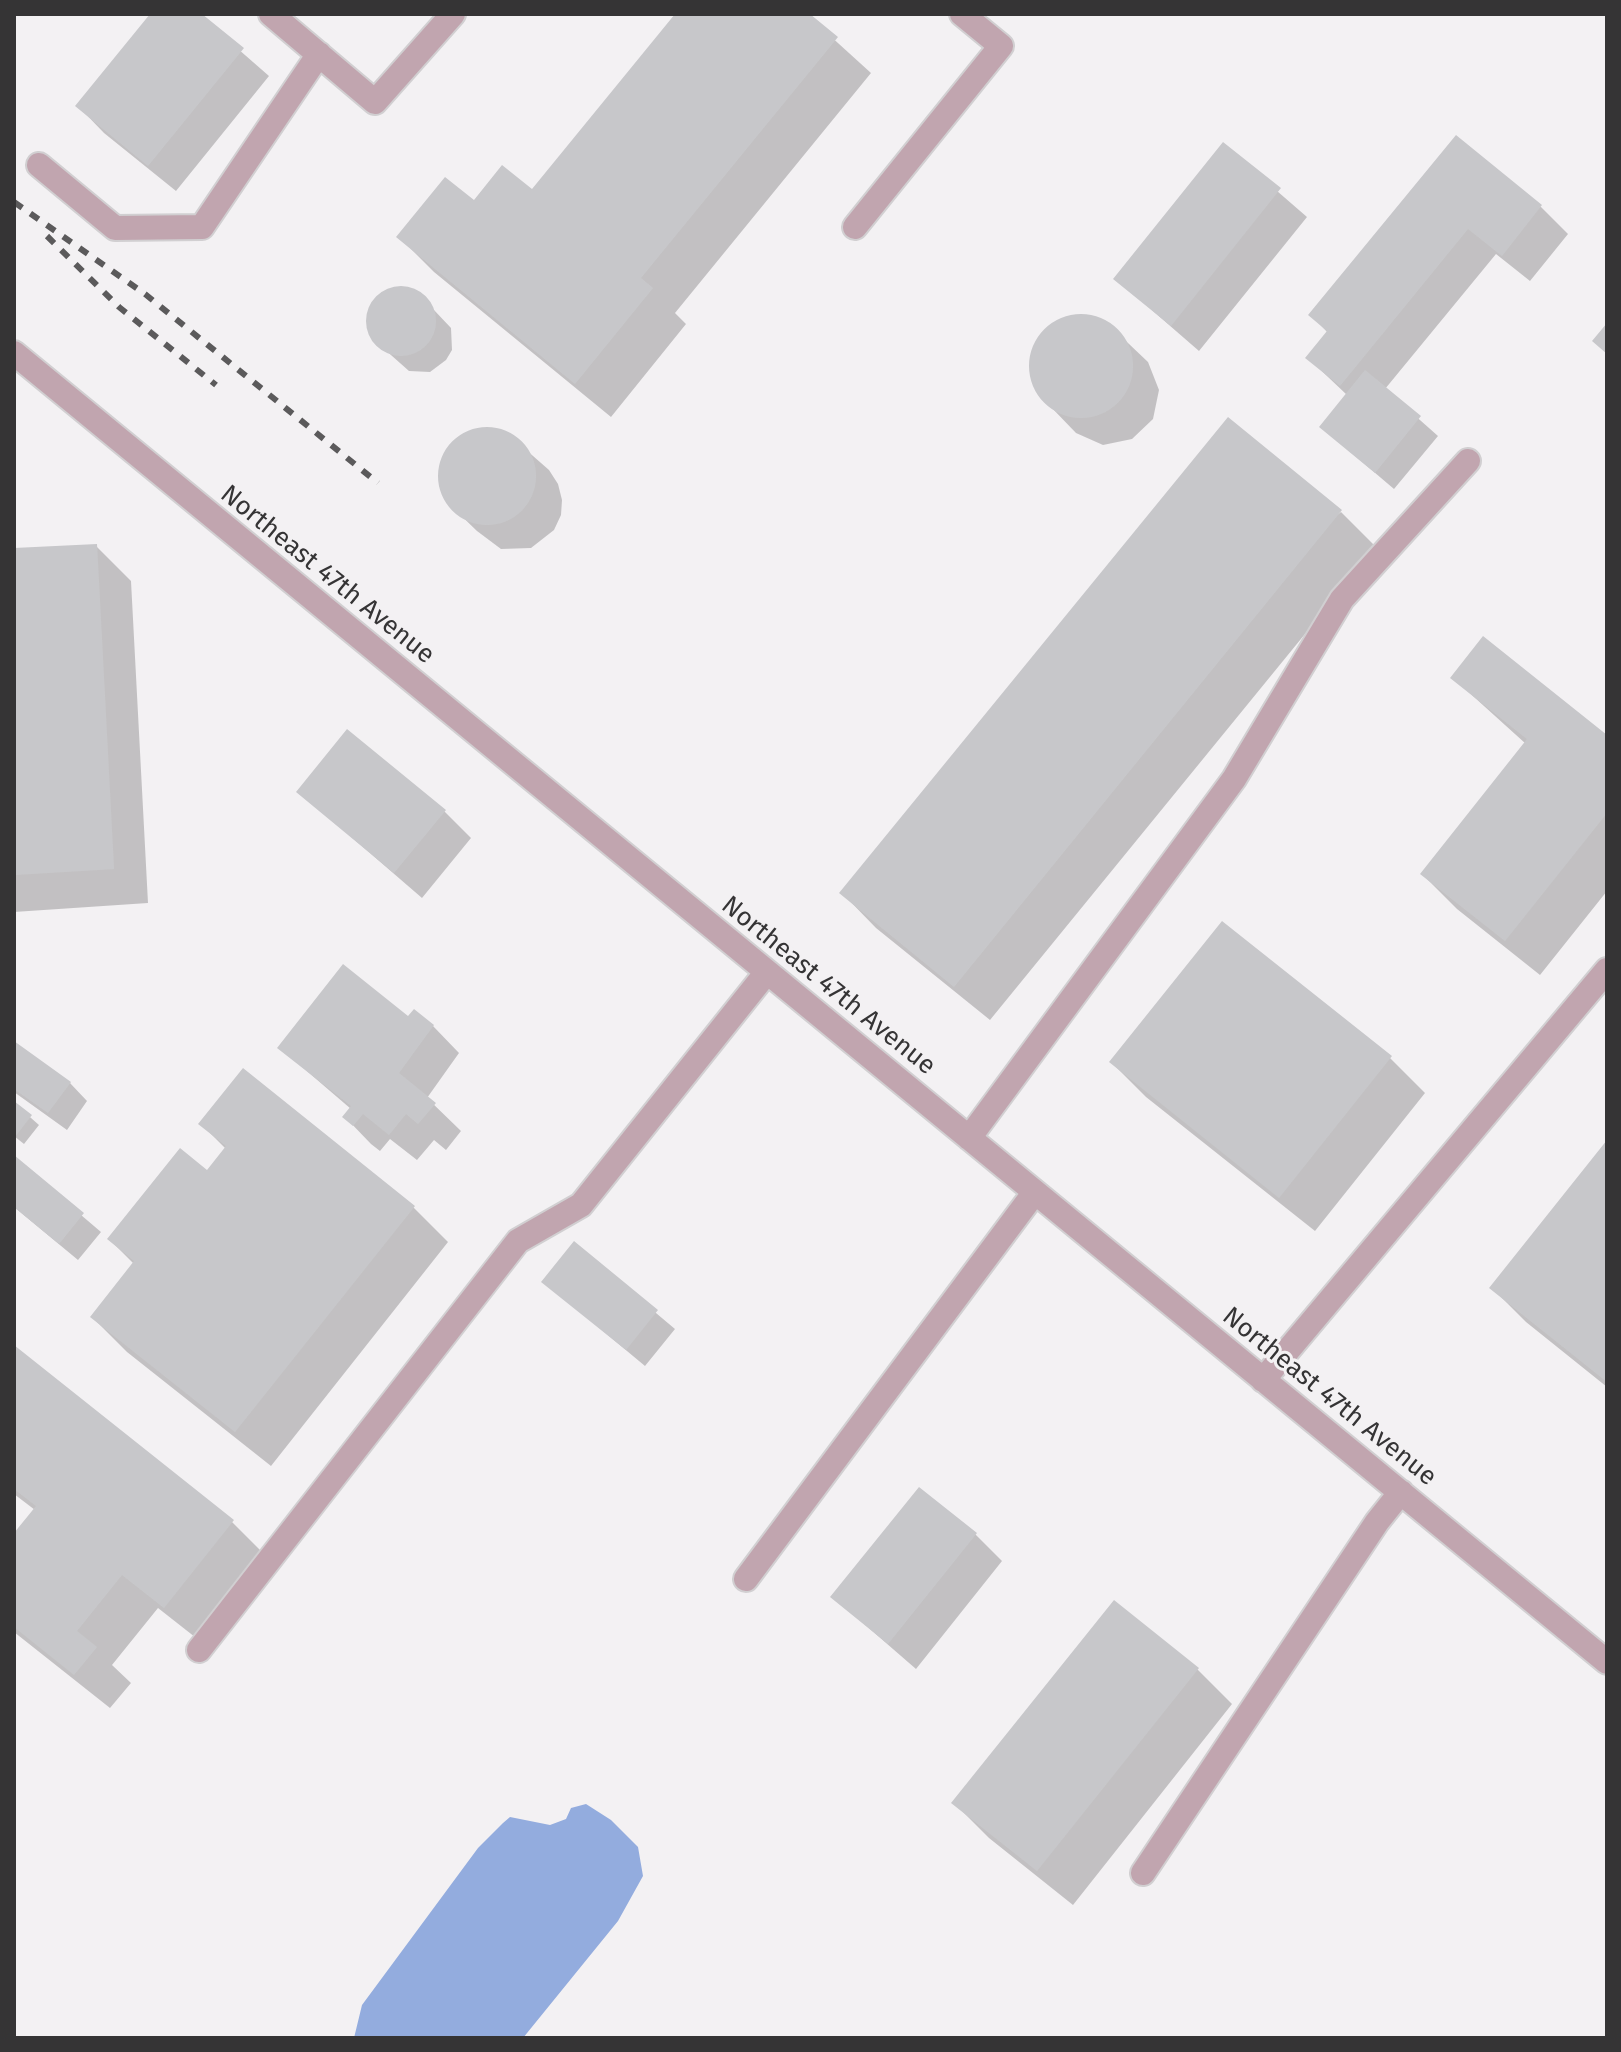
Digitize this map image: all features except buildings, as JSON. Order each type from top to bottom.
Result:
[{"type":"street","points":[[271,14],[375,102],[453,14]]},
{"type":"street","points":[[855,227],[1001,46],[962,14]]},
{"type":"street","points":[[39,165],[115,228],[202,227],[319,54]]},
{"type":"street","name":"Northeast 47th Avenue","points":[[14,353],[1607,1662]]},
{"type":"street","points":[[969,1138],[1234,779],[1342,599],[1468,461]]},
{"type":"street","points":[[1263,1380],[1607,970]]},
{"type":"street","points":[[199,1650],[518,1241],[581,1205],[767,972]]},
{"type":"street","points":[[746,1579],[1035,1192]]},
{"type":"street","points":[[1143,1873],[1377,1522],[1401,1492]]},
{"type":"water","points":[[586,1804],[611,1820],[638,1847],[643,1876],[618,1921],[523,2038],[354,2038],[362,2005],[478,1848],[510,1817],[550,1825],[566,1819],[571,1808]]},
{"type":"railway","points":[[14,202],[145,294],[378,483]]},
{"type":"railway","points":[[47,236],[119,307],[216,385]]}]
